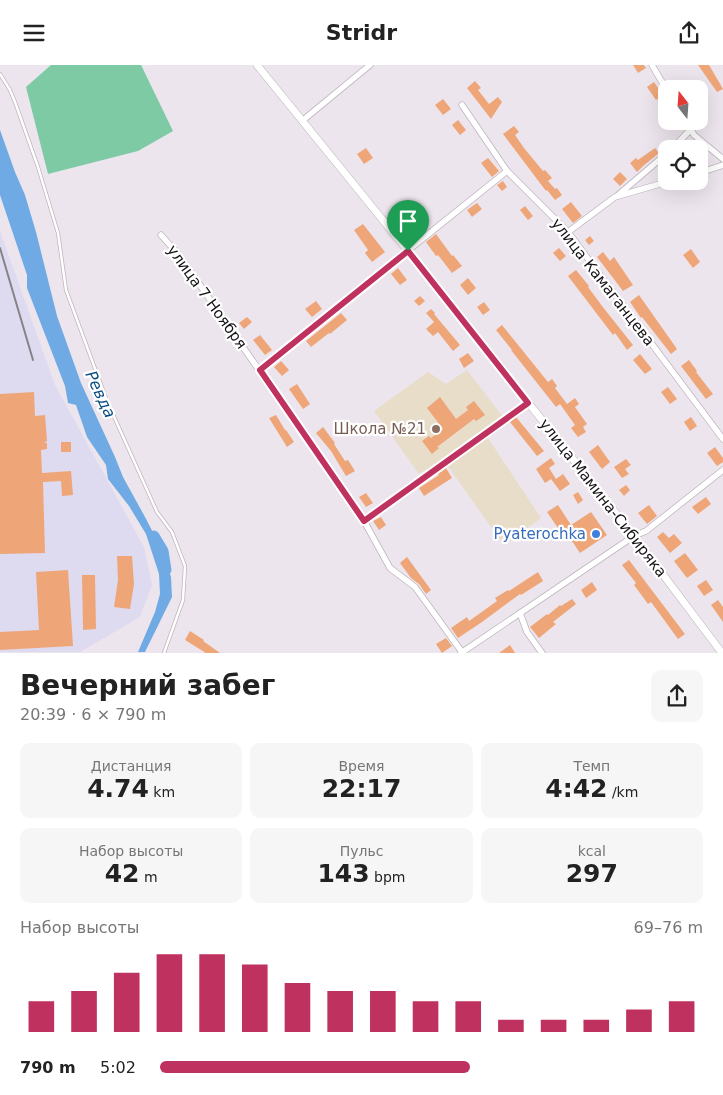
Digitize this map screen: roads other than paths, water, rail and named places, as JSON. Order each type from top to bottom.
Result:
[{"type":"street","name":"улица Мамина-Сибиряка","points":[[257,65],[408,251],[634,536],[722,653]]},
{"type":"street","points":[[302,121],[370,65]]},
{"type":"street","points":[[652,65],[661,80]]},
{"type":"street","name":"улица Камаганцева","points":[[462,105],[507,171],[568,232],[723,439]]},
{"type":"street","points":[[681,140],[690,130]]},
{"type":"street","points":[[692,130],[694,135],[723,159]]},
{"type":"street","points":[[568,232],[615,197],[658,161]]},
{"type":"street","points":[[708,170],[723,165]]},
{"type":"street","points":[[260,370],[507,171]]},
{"type":"street","points":[[615,197],[658,184]]},
{"type":"street","name":"улица 7 Ноября","points":[[161,235],[179,255],[364,521],[390,568],[414,587],[462,652]]},
{"type":"street","points":[[364,521],[528,403]]},
{"type":"street","points":[[462,652],[634,536],[646,531],[723,470]]},
{"type":"street","points":[[520,613],[527,631],[542,653]]},
{"type":"lane","points":[[0,74],[15,102],[38,167],[58,233],[66,289],[107,401],[157,512],[172,532],[185,566],[184,601],[164,653]]},
{"type":"water","points":[[0,130],[25,195],[57,316],[81,383],[123,477],[161,548],[171,577],[172,597],[145,652],[138,652],[155,612],[160,594],[159,574],[146,534],[129,506],[108,479],[106,465],[87,437],[76,405],[68,403],[65,386],[27,288],[27,275],[0,195]]},
{"type":"waterway","name":"Ревда","points":[[154,536],[163,551],[166,570]]},
{"type":"railway","points":[[0,248],[33,360]]},
{"type":"place","name":"Школа №21","points":[[436,429]]},
{"type":"place","name":"Pyaterochka","points":[[596,534]]}]
